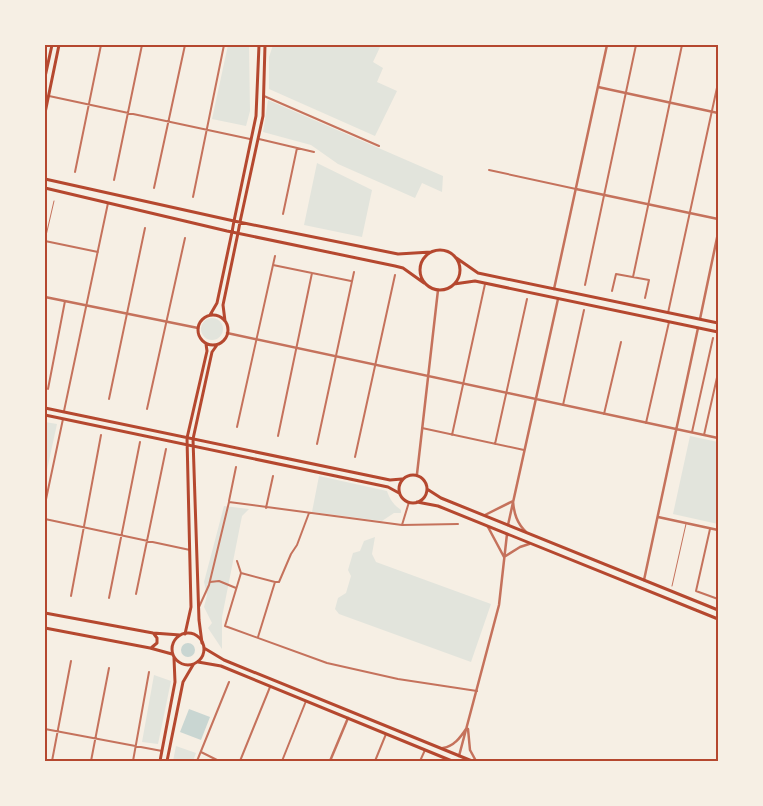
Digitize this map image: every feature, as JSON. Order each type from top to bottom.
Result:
[{"type":"main road","points":[[45,77],[52,45]]},
{"type":"main road","points":[[45,112],[59,45]]},
{"type":"main road","points":[[185,634],[191,607],[186,444],[206,351],[206,344],[198,335],[198,328],[201,320],[210,315],[217,303],[252,139],[257,105],[259,45]]},
{"type":"main road","points":[[167,761],[183,682],[193,665],[198,662],[204,648],[198,610],[193,439],[212,352],[224,340],[227,333],[223,305],[259,139],[264,96],[265,45]]},
{"type":"main road","points":[[45,179],[234,221],[398,254],[431,252]]},
{"type":"main road","points":[[45,188],[232,232],[396,266],[403,268],[433,289],[438,290],[448,288],[454,284],[475,281],[718,332]]},
{"type":"main road","points":[[424,283],[420,273],[421,263],[427,254],[436,250],[446,251],[478,273],[718,323]]},
{"type":"main road","points":[[454,284],[460,271],[455,257]]},
{"type":"main road","points":[[210,315],[219,316],[225,322]]},
{"type":"main road","points":[[206,344],[217,345]]},
{"type":"main road","points":[[45,408],[390,480],[402,480]]},
{"type":"main road","points":[[45,415],[388,487],[399,492]]},
{"type":"main road","points":[[417,502],[426,496],[427,489],[424,480],[416,474],[409,475],[402,480],[399,487],[402,498],[409,502],[438,506],[718,619]]},
{"type":"main road","points":[[427,489],[441,498],[718,610]]},
{"type":"main road","points":[[45,614],[153,633],[195,635],[202,643]]},
{"type":"main road","points":[[45,628],[172,654]]},
{"type":"main road","points":[[150,648],[157,642],[156,636],[153,633]]},
{"type":"main road","points":[[180,635],[174,641],[172,654],[182,665],[193,665]]},
{"type":"main road","points":[[204,648],[224,660],[472,761]]},
{"type":"main road","points":[[160,761],[175,682],[174,658]]},
{"type":"main road","points":[[198,662],[221,666],[452,761]]},
{"type":"street","points":[[75,172],[102,45]]},
{"type":"street","points":[[154,188],[185,45]]},
{"type":"street","points":[[193,197],[224,45]]},
{"type":"street","points":[[554,289],[607,45]]},
{"type":"street","points":[[585,286],[636,45]]},
{"type":"street","points":[[633,277],[682,45]]},
{"type":"street","points":[[114,180],[142,47]]},
{"type":"street","points":[[668,313],[718,83]]},
{"type":"street","points":[[598,87],[718,112]]},
{"type":"street","points":[[49,96],[252,139]]},
{"type":"street","points":[[264,96],[379,146]]},
{"type":"street","points":[[259,139],[314,152]]},
{"type":"street","points":[[283,214],[297,148]]},
{"type":"street","points":[[489,170],[718,219]]},
{"type":"street","points":[[64,412],[108,203]]},
{"type":"street","points":[[110,399],[145,228]]},
{"type":"street","points":[[700,319],[718,233]]},
{"type":"street","points":[[147,408],[185,238]]},
{"type":"street","points":[[45,241],[98,252]]},
{"type":"street","points":[[237,427],[275,256]]},
{"type":"street","points":[[273,265],[352,281]]},
{"type":"street","points":[[317,444],[354,272]]},
{"type":"street","points":[[278,436],[312,273]]},
{"type":"street","points":[[612,291],[616,274],[649,280],[645,298]]},
{"type":"street","points":[[355,457],[395,275]]},
{"type":"street","points":[[452,435],[485,284]]},
{"type":"street","points":[[416,474],[438,290]]},
{"type":"street","points":[[45,297],[198,328]]},
{"type":"street","points":[[495,444],[527,299]]},
{"type":"street","points":[[508,525],[558,299]]},
{"type":"street","points":[[48,389],[65,301]]},
{"type":"street","points":[[563,405],[584,310]]},
{"type":"street","points":[[646,422],[669,322]]},
{"type":"street","points":[[644,580],[698,328]]},
{"type":"street","points":[[227,333],[718,438]]},
{"type":"street","points":[[692,432],[713,338]]},
{"type":"street","points":[[604,414],[621,342]]},
{"type":"street","points":[[704,435],[718,373]]},
{"type":"street","points":[[45,504],[63,419]]},
{"type":"street","points":[[422,428],[524,450]]},
{"type":"street","points":[[71,596],[101,435]]},
{"type":"street","points":[[109,598],[140,442]]},
{"type":"street","points":[[136,594],[166,449]]},
{"type":"street","points":[[198,610],[210,582],[236,467]]},
{"type":"street","points":[[266,508],[273,476]]},
{"type":"street","points":[[485,515],[513,501]]},
{"type":"street","points":[[513,501],[514,515],[520,526],[528,533]]},
{"type":"street","points":[[229,502],[402,525],[458,524]]},
{"type":"street","points":[[402,525],[409,502]]},
{"type":"street","points":[[241,573],[275,582],[280,580],[290,554],[297,545],[309,513]]},
{"type":"street","points":[[658,517],[718,530]]},
{"type":"street","points":[[45,519],[190,550]]},
{"type":"street","points":[[487,526],[504,557]]},
{"type":"street","points":[[710,528],[696,591],[718,598]]},
{"type":"street","points":[[459,756],[499,605],[507,534]]},
{"type":"street","points":[[504,557],[530,543]]},
{"type":"street","points":[[237,561],[241,573],[225,626],[327,663],[398,679],[477,690]]},
{"type":"street","points":[[210,582],[219,581],[236,588]]},
{"type":"street","points":[[258,637],[275,582]]},
{"type":"street","points":[[52,761],[71,661]]},
{"type":"street","points":[[91,761],[110,668]]},
{"type":"street","points":[[133,761],[149,672]]},
{"type":"street","points":[[197,761],[230,682]]},
{"type":"street","points":[[240,761],[270,686]]},
{"type":"street","points":[[282,761],[306,701]]},
{"type":"street","points":[[330,761],[348,718]]},
{"type":"street","points":[[438,747],[445,748],[451,746],[457,741],[468,725]]},
{"type":"street","points":[[468,725],[470,750],[476,761]]},
{"type":"street","points":[[45,729],[162,751]]},
{"type":"street","points":[[375,761],[386,734]]},
{"type":"street","points":[[420,761],[425,750]]},
{"type":"street","points":[[201,752],[219,761]]},
{"type":"lane","points":[[45,241],[54,201]]},
{"type":"lane","points":[[672,586],[686,523]]},
{"type":"shaded area","points":[[228,45],[249,45],[250,111],[246,126],[212,119]]},
{"type":"shaded area","points":[[273,45],[381,45],[373,62],[383,68],[377,82],[397,91],[375,136],[269,89],[269,57]]},
{"type":"shaded area","points":[[268,100],[443,176],[442,192],[422,183],[415,198],[338,164],[311,145],[263,132]]},
{"type":"shaded area","points":[[317,163],[372,190],[362,237],[304,225]]},
{"type":"shaded area","points":[[212,318],[220,321],[223,329],[220,337],[212,340],[204,337],[201,329],[204,321]]},
{"type":"shaded area","points":[[45,422],[57,424],[45,479]]},
{"type":"shaded area","points":[[690,436],[718,442],[718,524],[673,514]]},
{"type":"shaded area","points":[[319,476],[387,491],[392,502],[401,510],[401,513],[394,513],[382,521],[312,512]]},
{"type":"shaded area","points":[[224,506],[249,509],[242,516],[222,617],[222,649],[208,628],[212,623],[204,607],[207,595],[204,582]]},
{"type":"shaded area","points":[[375,537],[372,554],[376,562],[491,604],[471,662],[339,614],[335,609],[338,598],[346,593],[351,576],[348,570],[353,553],[360,551],[364,541]]},
{"type":"shaded area","points":[[185,643],[191,643],[195,650],[191,657],[185,657],[181,653],[181,647]]},
{"type":"shaded area","points":[[154,675],[171,681],[158,744],[142,742]]},
{"type":"shaded area","points":[[189,709],[210,717],[201,740],[180,732]]},
{"type":"shaded area","points":[[176,746],[196,753],[193,761],[173,761]]}]
